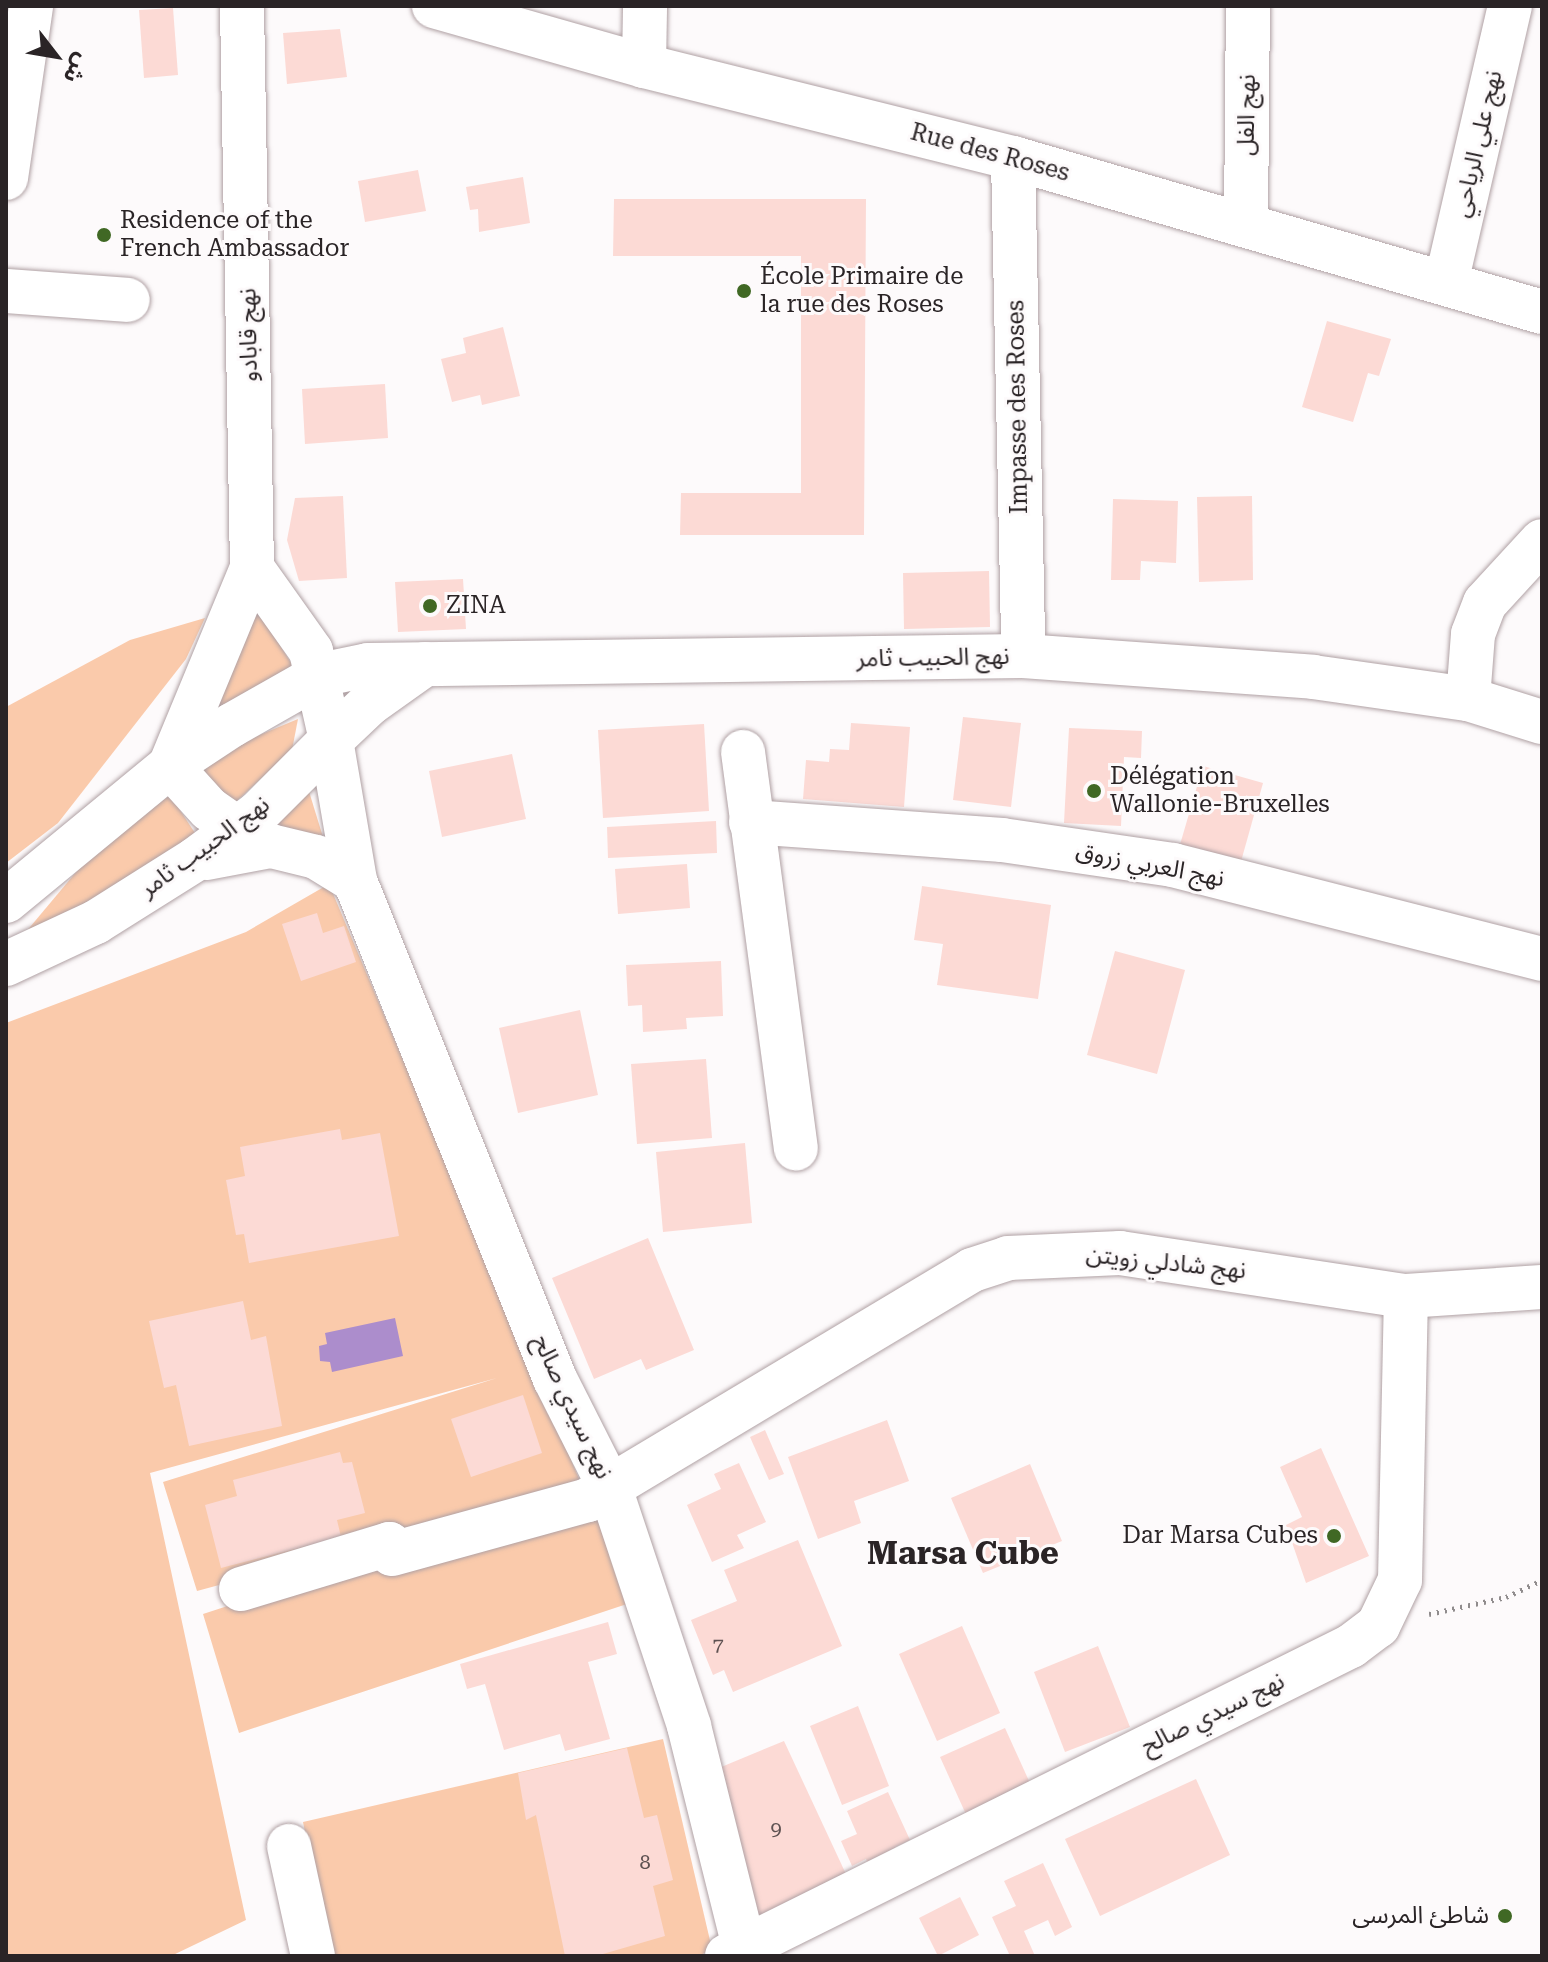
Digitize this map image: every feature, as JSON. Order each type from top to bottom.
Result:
[{"type":"street","points":[[6,178],[31,6]]},
{"type":"street","name":"نهج قابادو","points":[[242,6],[252,568]]},
{"type":"street","name":"Rue des Roses","points":[[434,6],[644,66],[1013,158],[1542,312]]},
{"type":"street","points":[[644,66],[645,6]]},
{"type":"street","name":"نهج الفل","points":[[1246,225],[1248,6]]},
{"type":"street","name":"نهج علي الرياحي","points":[[1446,283],[1510,6]]},
{"type":"street","name":"Impasse des Roses","points":[[1013,158],[1023,656]]},
{"type":"street","points":[[6,291],[128,300]]},
{"type":"street","points":[[1468,699],[1473,634],[1485,603],[1542,541]]},
{"type":"street","points":[[252,568],[303,636],[320,675],[331,740]]},
{"type":"street","points":[[238,829],[209,809],[170,766],[252,568]]},
{"type":"street","name":"نهج الحبيب ثامر","points":[[6,901],[170,766],[320,675],[368,665],[1023,656],[1205,667],[1468,699],[1542,722]]},
{"type":"street","name":"نهج الحبيب ثامر","points":[[6,964],[96,922],[238,829],[369,704],[425,664]]},
{"type":"street","name":"نهج سيدي صالح","points":[[331,740],[355,881],[555,1379],[610,1488],[689,1726],[736,1952],[1351,1646],[1378,1626],[1400,1580],[1406,1296]]},
{"type":"street","points":[[743,752],[796,1148]]},
{"type":"street","name":"نهج العربي زروق","points":[[751,822],[1002,840],[1173,865],[1542,959]]},
{"type":"street","points":[[196,859],[271,846],[316,857],[355,881]]},
{"type":"street","name":"نهج شادلي زويتن","points":[[241,1589],[389,1544],[392,1554],[588,1500],[972,1270],[1008,1258],[1120,1253],[1406,1296],[1542,1287]]},
{"type":"street","points":[[289,1846],[313,1956]]},
{"type":"path","points":[[1378,1626],[1506,1597],[1542,1580]]},
{"type":"shaded area","points":[[258,610],[296,671],[207,716]]},
{"type":"shaded area","points":[[205,618],[186,659],[58,823],[6,863],[6,707],[130,640]]},
{"type":"shaded area","points":[[298,719],[292,750],[228,809],[202,771],[245,741]]},
{"type":"shaded area","points":[[307,785],[327,850],[265,831]]},
{"type":"shaded area","points":[[170,795],[195,833],[170,858],[20,939],[92,853]]},
{"type":"shaded area","points":[[329,884],[582,1486],[197,1591],[163,1482],[497,1378],[150,1473],[246,1920],[171,1956],[6,1956],[6,1023],[246,932]]},
{"type":"shaded area","points":[[395,1318],[403,1356],[332,1372],[330,1362],[320,1361],[319,1346],[327,1344],[325,1333]]},
{"type":"shaded area","points":[[595,1514],[633,1602],[239,1733],[203,1614],[379,1557],[382,1573]]},
{"type":"shaded area","points":[[663,1739],[712,1949],[699,1956],[330,1956],[303,1822]]},
{"type":"building","points":[[173,8],[178,75],[144,78],[139,10]]},
{"type":"building","points":[[340,29],[347,77],[287,84],[283,33]]},
{"type":"building","points":[[418,170],[426,211],[365,222],[358,181]]},
{"type":"building","points":[[523,177],[530,223],[479,232],[478,209],[470,210],[466,187]]},
{"type":"building","points":[[614,199],[866,199],[864,535],[680,535],[681,493],[801,493],[801,256],[613,256]]},
{"type":"building","points":[[1327,321],[1391,339],[1379,376],[1368,373],[1353,422],[1302,407]]},
{"type":"building","points":[[503,327],[520,396],[482,405],[480,395],[452,402],[441,359],[466,353],[463,338]]},
{"type":"building","points":[[385,384],[388,438],[305,444],[302,389]]},
{"type":"building","points":[[343,496],[347,578],[299,581],[287,540],[295,498]]},
{"type":"building","points":[[1252,496],[1253,580],[1199,582],[1197,497]]},
{"type":"building","points":[[1113,499],[1178,501],[1176,563],[1141,561],[1140,580],[1111,580]]},
{"type":"building","points":[[989,571],[990,627],[904,629],[903,573]]},
{"type":"building","name":"ZINA","points":[[463,579],[466,629],[398,632],[395,582]]},
{"type":"building","points":[[963,717],[1021,723],[1011,807],[953,800]]},
{"type":"building","points":[[851,723],[910,727],[904,807],[803,799],[806,760],[829,762],[830,749],[849,750]]},
{"type":"building","points":[[704,724],[709,811],[603,818],[598,730]]},
{"type":"building","name":"Délégation Wallonie-Bruxelles","points":[[1069,728],[1142,731],[1141,758],[1124,757],[1121,826],[1064,823]]},
{"type":"building","points":[[512,754],[526,819],[442,837],[429,771]]},
{"type":"building","name":"Délégation Wallonie-Bruxelles","points":[[1203,766],[1263,783],[1240,865],[1179,848]]},
{"type":"building","points":[[716,821],[717,853],[608,858],[607,827]]},
{"type":"building","points":[[687,864],[690,908],[618,914],[615,869]]},
{"type":"building","points":[[922,886],[1051,905],[1038,999],[937,985],[943,944],[914,940]]},
{"type":"building","points":[[317,913],[323,933],[344,926],[356,962],[301,981],[282,924]]},
{"type":"building","points":[[1115,951],[1185,970],[1157,1074],[1087,1055]]},
{"type":"building","points":[[721,961],[723,1016],[686,1018],[687,1029],[643,1032],[642,1005],[628,1006],[626,965]]},
{"type":"building","points":[[580,1010],[598,1095],[518,1113],[499,1028]]},
{"type":"building","points":[[706,1059],[712,1138],[637,1144],[631,1064]]},
{"type":"building","points":[[340,1129],[342,1140],[380,1133],[399,1236],[249,1263],[244,1234],[236,1235],[226,1180],[245,1176],[240,1147]]},
{"type":"building","points":[[745,1143],[752,1223],[663,1232],[656,1152]]},
{"type":"building","points":[[648,1238],[694,1350],[646,1370],[641,1359],[594,1379],[552,1278]]},
{"type":"building","points":[[243,1301],[251,1340],[266,1336],[282,1426],[189,1446],[176,1385],[164,1388],[149,1321]]},
{"type":"building","points":[[523,1395],[542,1453],[471,1477],[451,1419]]},
{"type":"building","points":[[887,1420],[909,1481],[854,1501],[861,1523],[818,1539],[788,1457]]},
{"type":"building","points":[[765,1430],[784,1474],[769,1480],[750,1437]]},
{"type":"building","points":[[1321,1448],[1369,1556],[1306,1583],[1286,1525],[1302,1517],[1280,1467]]},
{"type":"building","points":[[340,1452],[343,1463],[352,1462],[365,1513],[337,1520],[341,1537],[221,1568],[205,1505],[237,1496],[233,1480]]},
{"type":"building","points":[[739,1463],[766,1522],[737,1535],[744,1548],[712,1562],[687,1505],[721,1489],[714,1474]]},
{"type":"building","points":[[1030,1464],[1062,1541],[983,1573],[951,1498]]},
{"type":"building","points":[[798,1540],[842,1646],[733,1692],[724,1670],[713,1675],[691,1620],[737,1601],[724,1570]]},
{"type":"building","points":[[608,1622],[617,1654],[588,1662],[610,1739],[565,1751],[560,1734],[504,1750],[485,1684],[467,1689],[460,1664]]},
{"type":"building","points":[[962,1626],[1000,1713],[937,1741],[899,1654]]},
{"type":"building","points":[[1098,1646],[1130,1727],[1065,1752],[1034,1672]]},
{"type":"building","points":[[858,1706],[889,1786],[842,1805],[810,1726]]},
{"type":"building","points":[[1005,1728],[1034,1792],[969,1821],[940,1757]]},
{"type":"building","points":[[784,1741],[852,1887],[750,1919],[714,1770]]},
{"type":"building","points":[[627,1748],[644,1818],[657,1815],[673,1880],[653,1886],[665,1936],[596,1956],[565,1956],[536,1815],[526,1820],[518,1773]]},
{"type":"building","points":[[1196,1779],[1230,1855],[1100,1916],[1065,1839]]},
{"type":"building","points":[[888,1792],[910,1840],[895,1847],[900,1859],[872,1872],[866,1859],[852,1866],[841,1841],[857,1834],[847,1811]]},
{"type":"building","points":[[1043,1863],[1072,1927],[1055,1936],[1048,1920],[1024,1931],[1035,1956],[1010,1956],[992,1917],[1016,1906],[1004,1881]]},
{"type":"building","points":[[960,1897],[979,1935],[938,1956],[919,1918]]},
{"type":"place","name":"Residence of the French Ambassador","points":[[104,235]]},
{"type":"place","name":"École Primaire de la rue des Roses","points":[[744,291]]},
{"type":"place","name":"ZINA","points":[[430,606]]},
{"type":"place","name":"Délégation Wallonie-Bruxelles","points":[[1094,791]]},
{"type":"place","name":"Dar Marsa Cubes","points":[[1334,1536]]},
{"type":"place","name":"شاطئ المرسى","points":[[1505,1916]]},
{"type":"district","name":"Marsa Cube","points":[[963,1553]]}]
